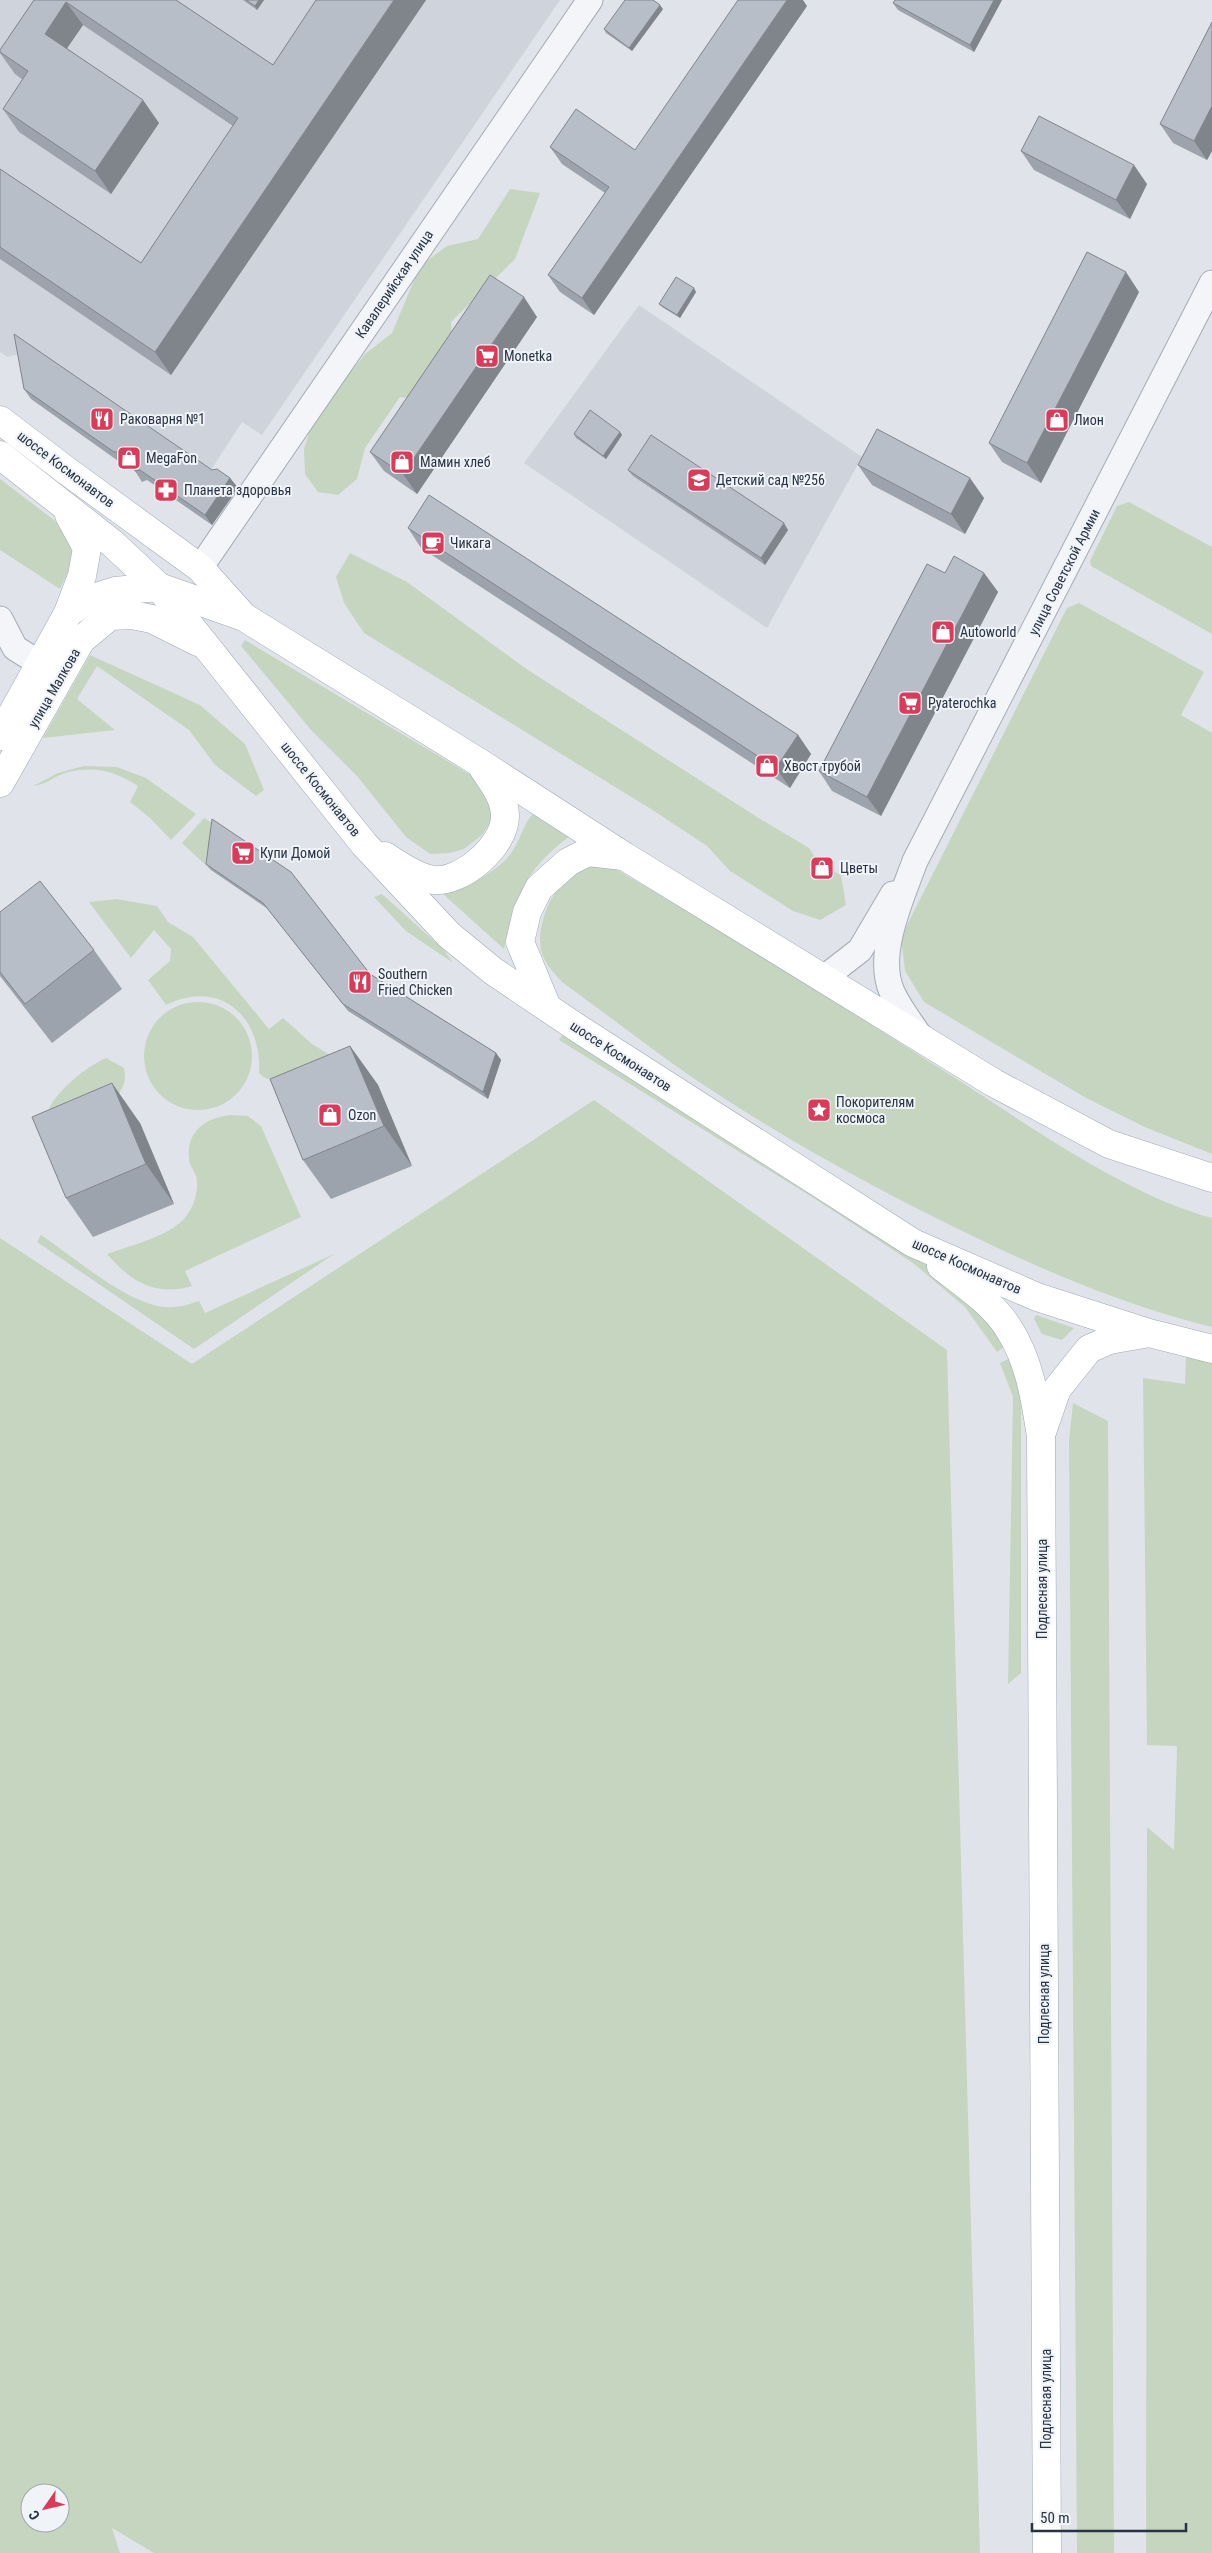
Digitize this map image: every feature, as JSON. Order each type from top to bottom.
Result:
[{"type":"main road","name":"шоссе Космонавтов","points":[[0,420],[200,568],[244,617]]},
{"type":"main road","name":"шоссе Космонавтов","points":[[0,455],[55,496],[112,543],[159,587],[210,648],[364,844],[449,935],[493,971],[913,1243],[1037,1297],[1148,1333],[1212,1349]]},
{"type":"main road","name":"улица Малкова","points":[[0,736],[68,612],[82,576],[87,548],[74,523],[55,496]]},
{"type":"main road","name":"шоссе Космонавтов","points":[[159,587],[244,617],[480,763],[624,856],[994,1083],[1109,1144],[1212,1178]]},
{"type":"main road","name":"улица Малкова","points":[[68,612],[90,599],[115,591],[159,587]]},
{"type":"main road","name":"улица Малкова","points":[[0,783],[81,640],[110,616],[132,615],[152,619],[210,648]]},
{"type":"main road","points":[[364,844],[410,872],[434,880],[455,876],[478,864],[497,842],[505,818],[502,799],[480,763]]},
{"type":"main road","points":[[547,1007],[520,942],[527,912],[539,888],[568,862],[588,852],[624,856]]},
{"type":"main road","points":[[913,1243],[959,1280],[1008,1328],[1024,1359],[1034,1390],[1041,1436]]},
{"type":"main road","points":[[1041,1436],[1057,1389],[1089,1349],[1109,1340],[1148,1333]]},
{"type":"main road","name":"Подлесная улица","points":[[1041,1436],[1047,2553]]},
{"type":"street","name":"Кавалерийская улица","points":[[200,568],[590,0]]},
{"type":"street","name":"улица Советской Армии","points":[[921,1038],[891,992],[886,959],[896,910],[916,861],[1212,283]]},
{"type":"street","points":[[0,619],[15,648],[39,663]]},
{"type":"street","name":"улица Советской Армии","points":[[824,978],[860,950],[888,900],[916,861]]},
{"type":"shaded area","points":[[0,0],[560,0],[262,435],[242,422],[209,473],[31,351],[7,357],[0,352]]},
{"type":"shaded area","name":"Детский сад №256","points":[[639,305],[862,457],[767,628],[524,463]]},
{"type":"green space","points":[[510,189],[540,193],[515,259],[451,322],[453,344],[416,399],[400,397],[365,448],[357,479],[338,495],[318,492],[305,474],[304,449],[310,430],[333,394],[365,354],[392,333],[420,266],[447,246],[478,239]]},
{"type":"green space","points":[[0,479],[71,533],[78,550],[60,589],[0,550]]},
{"type":"green space","points":[[1129,502],[1212,547],[1212,634],[1091,566],[1090,561],[1117,506]]},
{"type":"green space","points":[[350,553],[407,582],[525,668],[757,817],[809,848],[819,863],[841,875],[846,905],[820,920],[793,911],[730,871],[707,846],[651,809],[364,633],[344,603],[336,577]]},
{"type":"green space","points":[[1079,603],[1204,672],[1181,715],[1212,733],[1212,1154],[1147,1128],[1086,1098],[924,1002],[905,971],[901,937],[1067,608]]},
{"type":"green space","points":[[245,640],[489,786],[493,818],[482,835],[464,849],[450,853],[430,854],[406,837],[357,776],[311,730],[241,646]]},
{"type":"green space","points":[[90,655],[200,705],[245,744],[264,790],[256,796],[215,765],[189,730],[97,666],[77,699],[115,730],[43,738]]},
{"type":"green space","points":[[84,766],[117,767],[146,778],[196,814],[171,840],[150,818],[130,802],[138,786],[112,773],[94,770],[75,771],[33,786],[58,773]]},
{"type":"green space","points":[[540,809],[570,836],[542,860],[525,885],[513,913],[504,949],[443,894],[452,892],[482,878],[508,857],[524,827],[535,812]]},
{"type":"green space","points":[[204,818],[217,826],[211,870],[182,843]]},
{"type":"green space","points":[[602,861],[815,989],[1072,1153],[1142,1191],[1177,1207],[1212,1218],[1212,1327],[1142,1307],[1074,1282],[974,1237],[880,1189],[788,1138],[728,1101],[664,1058],[562,982],[542,955],[540,940],[543,918],[552,897],[565,880],[580,870]]},
{"type":"green space","points":[[382,894],[444,950],[453,963],[406,931],[374,897]]},
{"type":"green space","points":[[116,899],[157,906],[168,922],[193,937],[269,1029],[283,1018],[312,1044],[350,1067],[293,1088],[263,1077],[259,1073],[258,1053],[253,1035],[245,1020],[234,1008],[220,1000],[204,996],[186,998],[166,1005],[148,980],[170,961],[171,949],[154,930],[131,958],[89,902]]},
{"type":"green space","points":[[198,1002],[219,1006],[236,1018],[248,1035],[252,1056],[248,1077],[236,1094],[219,1106],[198,1110],[177,1106],[160,1094],[148,1077],[144,1056],[148,1035],[160,1018],[177,1006]]},
{"type":"green space","points":[[563,1034],[929,1263],[1010,1343],[997,1352],[965,1307],[913,1263],[812,1197],[559,1040]]},
{"type":"green space","points":[[106,1058],[124,1068],[124,1082],[117,1096],[52,1116],[49,1108],[60,1093],[82,1073]]},
{"type":"green space","points":[[594,1100],[947,1350],[980,2553],[154,2553],[112,2528],[120,2553],[0,2553],[0,1238],[192,1364]]},
{"type":"green space","points":[[231,1115],[248,1116],[261,1126],[301,1217],[185,1271],[192,1286],[179,1289],[155,1288],[134,1279],[107,1254],[169,1231],[184,1219],[193,1205],[197,1187],[196,1176],[189,1161],[191,1140],[206,1122]]},
{"type":"green space","points":[[41,1235],[101,1278],[134,1297],[150,1304],[165,1307],[182,1306],[199,1301],[205,1313],[334,1254],[194,1349],[37,1242]]},
{"type":"green space","points":[[1036,1315],[1074,1328],[1062,1340],[1042,1334],[1034,1319]]},
{"type":"green space","points":[[1186,1355],[1212,1361],[1212,2553],[1146,2553],[1147,1827],[1174,1850],[1177,1746],[1147,1745],[1143,1378],[1185,1384]]},
{"type":"green space","points":[[1014,1356],[1019,1369],[1021,1409],[1021,1673],[1008,1684],[1013,1397],[1000,1363]]},
{"type":"green space","points":[[1073,1403],[1108,1421],[1114,2553],[1077,2553],[1069,1441]]},
{"type":"building","points":[[34,0],[176,0],[273,65],[316,0],[394,0],[155,352],[0,247],[0,169],[141,263],[238,118],[66,2],[45,34],[143,100],[95,171],[3,109],[28,71],[0,52],[0,50]]},
{"type":"building","points":[[246,0],[259,0],[255,6]]},
{"type":"building","points":[[625,0],[653,0],[660,5],[629,48],[604,29]]},
{"type":"building","points":[[738,0],[787,0],[582,298],[548,275],[609,187],[550,147],[576,109],[635,150]]},
{"type":"building","points":[[895,0],[994,0],[970,45],[893,3]]},
{"type":"building","points":[[1212,22],[1212,106],[1194,141],[1160,124]]},
{"type":"building","points":[[1039,116],[1134,165],[1116,200],[1021,151]]},
{"type":"building","points":[[1087,252],[1126,272],[1027,463],[989,443]]},
{"type":"building","points":[[490,275],[524,297],[403,474],[370,452]]},
{"type":"building","points":[[676,277],[694,288],[677,315],[659,304]]},
{"type":"building","points":[[14,334],[212,470],[217,469],[230,478],[205,515],[140,470],[135,471],[129,451],[114,452],[24,389]]},
{"type":"building","points":[[590,410],[620,432],[603,456],[574,434]]},
{"type":"building","points":[[877,429],[970,478],[951,514],[858,465]]},
{"type":"building","points":[[651,435],[784,523],[761,558],[628,470]]},
{"type":"building","points":[[429,495],[798,735],[776,768],[408,528]]},
{"type":"building","points":[[954,556],[984,573],[867,797],[819,771],[927,564],[945,573]]},
{"type":"building","points":[[212,819],[291,872],[370,974],[496,1053],[483,1092],[343,1004],[263,903],[206,864]]},
{"type":"building","points":[[40,881],[94,950],[25,1004],[0,972],[0,912]]},
{"type":"building","points":[[350,1046],[384,1126],[303,1160],[270,1079]]},
{"type":"building","points":[[112,1083],[146,1164],[66,1198],[32,1117]]},
{"type":"place","name":"Monetka","points":[[487,356]]},
{"type":"place","name":"Раковарня №1","points":[[102,419]]},
{"type":"place","name":"Лион","points":[[1057,420]]},
{"type":"place","name":"MegaFon","points":[[129,458]]},
{"type":"place","name":"Мамин хлеб","points":[[402,462]]},
{"type":"place","name":"Детский сад №256","points":[[699,480]]},
{"type":"place","name":"Планета здоровья","points":[[166,490]]},
{"type":"place","name":"Чикага","points":[[433,543]]},
{"type":"place","name":"Autoworld","points":[[943,632]]},
{"type":"place","name":"Pyaterochka","points":[[910,703]]},
{"type":"place","name":"Хвост трубой","points":[[767,766]]},
{"type":"place","name":"Купи Домой","points":[[243,853]]},
{"type":"place","name":"Цветы","points":[[822,868]]},
{"type":"place","name":"Southern Fried Chicken","points":[[360,982]]},
{"type":"place","name":"Покорителям космоса","points":[[819,1110]]},
{"type":"place","name":"Ozon","points":[[330,1115]]}]
